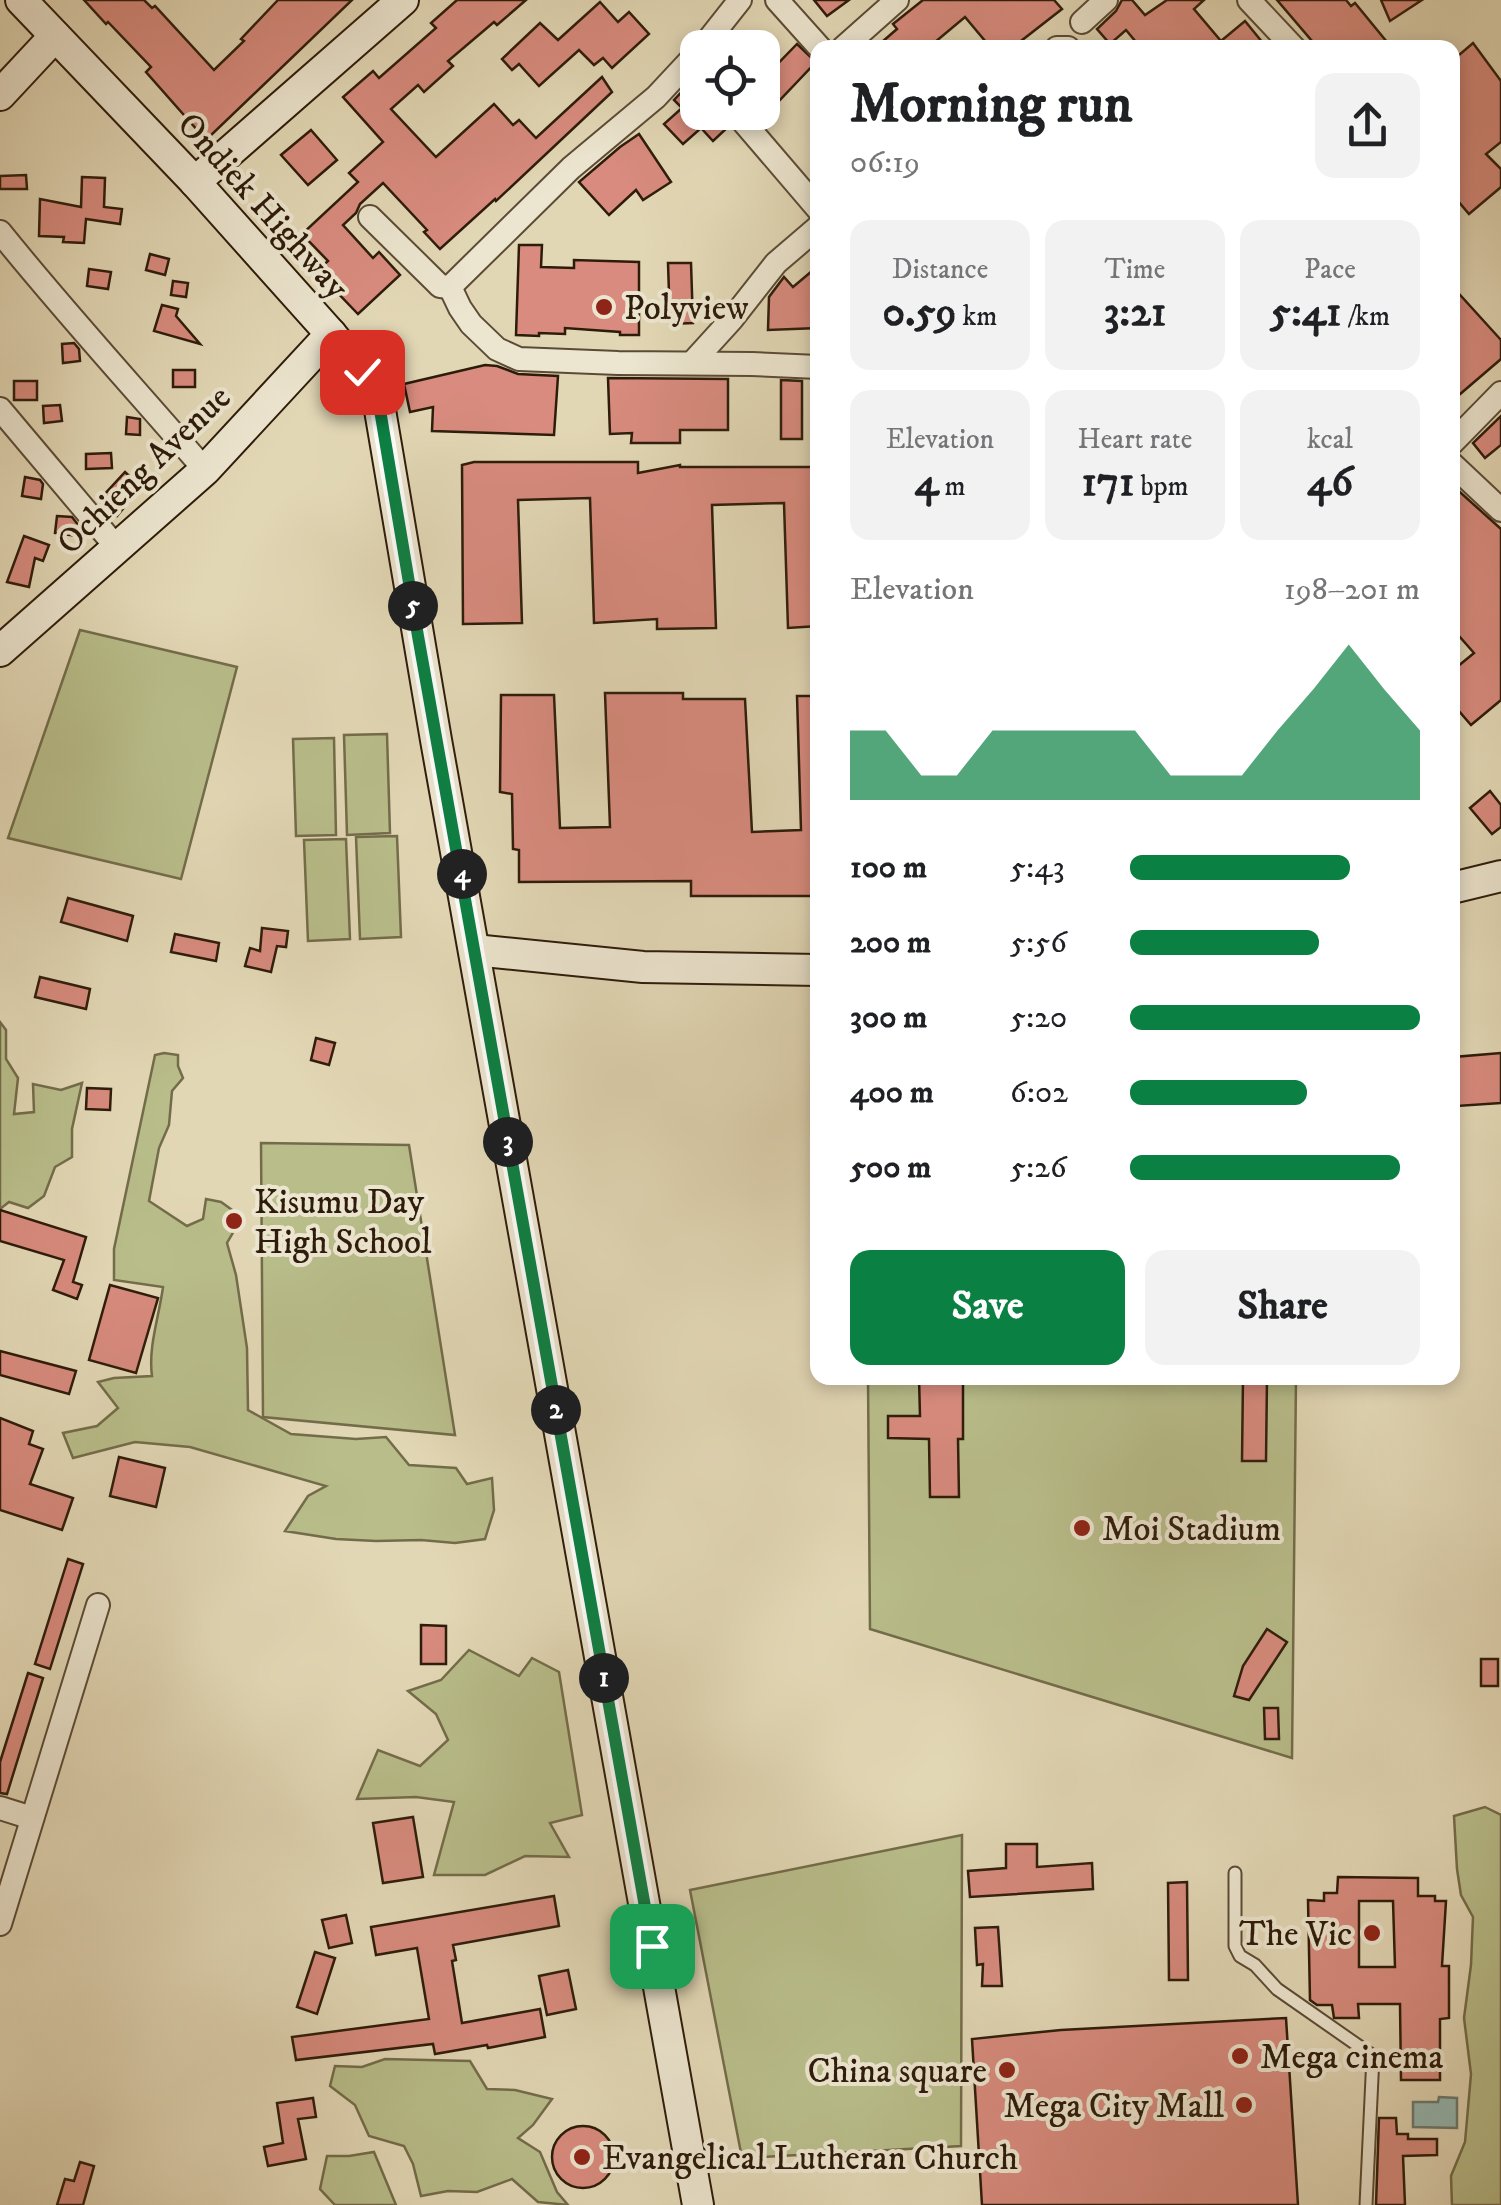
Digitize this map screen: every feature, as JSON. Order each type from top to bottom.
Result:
[{"type":"main road","name":"Ondiek Highway","points":[[22,0],[195,182],[331,334],[362,372],[380,410],[698,2205]]},
{"type":"main road","points":[[195,182],[403,0]]},
{"type":"main road","points":[[0,95],[55,36]]},
{"type":"main road","name":"Ochieng Avenue","points":[[0,651],[205,470],[331,334]]},
{"type":"main road","points":[[1460,886],[1501,876]]},
{"type":"main road","points":[[474,950],[643,967],[810,970]]},
{"type":"street","points":[[717,30],[740,0]]},
{"type":"street","points":[[777,0],[813,40]]},
{"type":"street","points":[[852,40],[897,0]]},
{"type":"street","points":[[1082,22],[1106,0]]},
{"type":"street","points":[[1249,0],[1286,40]]},
{"type":"street","points":[[450,287],[571,168],[680,74]]},
{"type":"street","points":[[751,130],[810,200]]},
{"type":"street","points":[[370,216],[440,286],[450,287]]},
{"type":"street","points":[[692,364],[776,263],[810,234]]},
{"type":"street","points":[[2,238],[205,470]]},
{"type":"street","points":[[450,287],[471,324],[497,349],[519,358],[618,364],[810,367]]},
{"type":"street","points":[[1460,434],[1501,392]]},
{"type":"street","points":[[0,410],[118,549]]},
{"type":"street","points":[[1460,472],[1501,510]]},
{"type":"street","points":[[0,1924],[98,1605]]},
{"type":"street","points":[[0,1808],[32,1818]]},
{"type":"lane","points":[[1236,1873],[1235,1946],[1240,1956],[1255,1964],[1277,1989],[1373,2056],[1366,2205]]},
{"type":"green space","points":[[80,630],[237,667],[181,879],[8,838]]},
{"type":"green space","points":[[387,734],[390,833],[347,835],[344,735]]},
{"type":"green space","points":[[334,738],[336,835],[296,836],[293,739]]},
{"type":"green space","points":[[397,836],[401,937],[360,939],[356,837]]},
{"type":"green space","points":[[346,839],[350,939],[308,941],[304,840]]},
{"type":"green space","points":[[0,1022],[6,1030],[6,1059],[18,1078],[14,1114],[34,1112],[33,1084],[61,1090],[82,1083],[72,1129],[72,1157],[55,1167],[44,1196],[28,1208],[9,1202],[0,1209]]},
{"type":"green space","points":[[155,1055],[178,1055],[183,1078],[172,1091],[169,1125],[159,1148],[149,1201],[187,1226],[203,1219],[206,1199],[221,1202],[242,1217],[227,1243],[247,1348],[248,1410],[291,1434],[386,1437],[409,1465],[456,1468],[467,1484],[492,1478],[494,1510],[485,1539],[455,1543],[376,1541],[285,1531],[308,1496],[326,1486],[190,1447],[135,1442],[73,1458],[63,1433],[97,1426],[118,1408],[98,1382],[152,1376],[153,1343],[163,1287],[114,1280],[114,1249]]},
{"type":"green space","points":[[261,1143],[409,1145],[455,1435],[263,1417]]},
{"type":"green space","name":"Moi Stadium","points":[[868,1385],[1296,1385],[1292,1758],[870,1629]]},
{"type":"green space","points":[[469,1650],[519,1676],[532,1658],[559,1672],[582,1815],[550,1823],[569,1857],[525,1856],[485,1875],[434,1875],[454,1802],[416,1797],[357,1799],[378,1750],[420,1766],[448,1740],[436,1714],[408,1691],[441,1680]]},
{"type":"green space","points":[[1485,1807],[1501,1815],[1501,2205],[1452,2205],[1451,2176],[1465,2142],[1471,2074],[1464,2018],[1473,1917],[1461,1895],[1454,1816]]},
{"type":"green space","points":[[962,1835],[961,2146],[742,2158],[690,1890]]},
{"type":"green space","points":[[385,2059],[470,2061],[487,2089],[515,2090],[552,2099],[518,2138],[540,2152],[557,2192],[568,2205],[538,2202],[512,2179],[477,2192],[448,2191],[421,2196],[404,2146],[369,2136],[355,2105],[330,2086],[335,2066],[362,2067]]},
{"type":"green space","points":[[374,2152],[396,2205],[335,2205],[320,2189],[327,2156]]},
{"type":"water","points":[[1439,2097],[1457,2098],[1457,2128],[1413,2127],[1413,2102],[1438,2102]]},
{"type":"building","points":[[84,0],[144,0],[152,8],[155,6],[214,70],[278,0],[352,0],[206,140],[146,72],[151,67]]},
{"type":"building","points":[[457,0],[526,0],[448,61],[453,66],[424,92],[418,85],[391,109],[436,157],[494,104],[513,125],[519,120],[536,138],[602,77],[612,92],[440,249],[383,183],[343,225],[373,258],[379,252],[400,275],[358,314],[314,274],[328,261],[302,234],[358,182],[349,173],[383,142],[343,97],[373,71],[379,78],[436,28],[431,23]]},
{"type":"building","points":[[814,0],[849,0],[827,16]]},
{"type":"building","points":[[923,0],[1054,0],[1062,9],[1022,40],[984,40],[965,17],[938,40],[884,40],[897,29],[893,24]]},
{"type":"building","points":[[1122,0],[1132,0],[1145,15],[1167,0],[1204,0],[1194,9],[1220,40],[1134,40],[1126,30],[1115,40],[1107,40],[1097,29]]},
{"type":"building","points":[[1277,0],[1346,0],[1351,6],[1355,3],[1385,40],[1311,40]]},
{"type":"building","points":[[1381,0],[1422,0],[1390,21]]},
{"type":"building","points":[[600,2],[618,22],[629,12],[649,34],[612,68],[603,58],[594,65],[579,50],[539,86],[519,64],[512,70],[502,59],[540,23],[558,40]]},
{"type":"building","points":[[1245,21],[1260,40],[1222,40]]},
{"type":"building","points":[[1473,43],[1501,81],[1501,142],[1486,154],[1501,169],[1501,187],[1469,214],[1460,203],[1460,54]]},
{"type":"building","points":[[797,44],[810,56],[810,68],[780,100],[780,61]]},
{"type":"building","points":[[680,110],[680,130],[699,130],[683,144],[664,124]]},
{"type":"building","points":[[311,130],[337,160],[308,185],[281,155]]},
{"type":"building","points":[[703,130],[725,130],[713,141]]},
{"type":"building","points":[[639,134],[671,182],[643,200],[636,190],[609,215],[579,182]]},
{"type":"building","points":[[26,175],[27,189],[0,189],[0,176]]},
{"type":"building","points":[[82,177],[105,178],[104,207],[122,209],[120,224],[86,219],[84,243],[39,236],[40,199],[81,207]]},
{"type":"building","points":[[519,245],[542,245],[541,267],[574,268],[574,260],[639,262],[639,335],[565,328],[565,334],[516,335]]},
{"type":"building","points":[[150,254],[169,259],[165,275],[146,270]]},
{"type":"building","points":[[668,263],[691,263],[693,323],[670,324]]},
{"type":"building","points":[[89,269],[111,272],[108,289],[87,286]]},
{"type":"building","points":[[810,273],[810,328],[768,330],[769,297],[784,277],[793,287]]},
{"type":"building","points":[[173,281],[188,283],[186,297],[171,295]]},
{"type":"building","points":[[1460,295],[1501,340],[1501,359],[1460,394]]},
{"type":"building","points":[[162,305],[178,309],[176,316],[200,344],[154,331]]},
{"type":"building","points":[[74,343],[80,361],[63,363],[62,344]]},
{"type":"building","points":[[485,365],[518,374],[558,376],[554,435],[432,431],[433,407],[410,412],[404,384]]},
{"type":"building","points":[[173,370],[195,370],[195,387],[173,387]]},
{"type":"building","points":[[608,378],[728,379],[728,430],[680,430],[680,443],[631,443],[632,433],[610,434]]},
{"type":"building","points":[[781,380],[802,381],[802,439],[781,439]]},
{"type":"building","points":[[14,381],[37,381],[37,400],[14,400]]},
{"type":"building","points":[[60,405],[62,421],[44,423],[43,406]]},
{"type":"building","points":[[1501,416],[1501,445],[1485,458],[1473,443]]},
{"type":"building","points":[[127,417],[140,419],[140,435],[126,434]]},
{"type":"building","points":[[111,453],[112,468],[86,469],[86,454]]},
{"type":"building","points":[[638,462],[638,473],[680,465],[810,467],[810,627],[788,628],[784,503],[712,505],[716,628],[657,629],[657,619],[594,623],[590,498],[518,500],[522,623],[463,624],[462,465]]},
{"type":"building","points":[[125,472],[141,487],[117,516],[102,503],[102,497]]},
{"type":"building","points":[[25,477],[43,484],[41,499],[22,496]]},
{"type":"building","points":[[1460,492],[1501,529],[1501,700],[1471,725],[1460,712],[1460,664],[1474,653],[1460,637]]},
{"type":"building","points":[[57,516],[72,517],[79,526],[78,536],[55,533]]},
{"type":"building","points":[[24,536],[49,545],[43,561],[35,558],[29,587],[7,582]]},
{"type":"building","points":[[605,693],[683,693],[683,699],[745,699],[752,832],[801,830],[797,696],[810,696],[810,896],[691,896],[691,881],[519,882],[519,850],[513,849],[512,794],[500,792],[501,695],[554,695],[560,828],[610,827]]},
{"type":"building","points":[[1490,791],[1501,805],[1501,827],[1492,834],[1470,808]]},
{"type":"building","points":[[68,898],[133,916],[127,941],[61,922]]},
{"type":"building","points":[[262,928],[288,931],[286,947],[277,946],[271,972],[245,966],[250,948],[260,951]]},
{"type":"building","points":[[175,934],[219,943],[216,961],[171,952]]},
{"type":"building","points":[[40,977],[90,989],[86,1009],[35,997]]},
{"type":"building","points":[[316,1038],[335,1043],[329,1065],[311,1060]]},
{"type":"building","points":[[1501,1053],[1501,1103],[1460,1106],[1460,1056]]},
{"type":"building","points":[[87,1088],[111,1089],[110,1110],[86,1109]]},
{"type":"building","points":[[0,1210],[86,1237],[73,1282],[82,1285],[77,1299],[53,1290],[64,1260],[0,1241]]},
{"type":"building","points":[[110,1285],[158,1298],[136,1373],[89,1360]]},
{"type":"building","points":[[0,1351],[76,1371],[69,1394],[0,1375]]},
{"type":"building","points":[[919,1385],[963,1385],[963,1439],[958,1439],[959,1497],[930,1497],[929,1439],[888,1438],[888,1416],[920,1416]]},
{"type":"building","points":[[1243,1385],[1267,1385],[1266,1461],[1242,1461]]},
{"type":"building","points":[[0,1418],[33,1431],[29,1444],[43,1449],[30,1484],[73,1498],[62,1530],[0,1510]]},
{"type":"building","points":[[119,1457],[165,1468],[156,1507],[110,1496]]},
{"type":"building","points":[[68,1559],[83,1564],[50,1669],[35,1664]]},
{"type":"building","points":[[421,1625],[446,1626],[446,1664],[421,1664]]},
{"type":"building","points":[[1267,1629],[1287,1642],[1249,1700],[1234,1696],[1243,1666]]},
{"type":"building","points":[[1481,1659],[1498,1659],[1498,1686],[1481,1686]]},
{"type":"building","points":[[28,1673],[43,1678],[7,1794],[0,1793],[0,1762]]},
{"type":"building","points":[[1264,1708],[1278,1708],[1279,1739],[1265,1739]]},
{"type":"building","points":[[413,1817],[423,1877],[383,1883],[373,1823]]},
{"type":"building","points":[[1006,1844],[1037,1844],[1037,1867],[1092,1863],[1093,1889],[970,1897],[968,1871],[1006,1868]]},
{"type":"building","points":[[1338,1877],[1418,1878],[1418,1896],[1446,1901],[1442,1966],[1449,1966],[1449,2018],[1440,2019],[1440,2080],[1401,2080],[1400,2004],[1358,2004],[1359,2018],[1334,2018],[1332,2005],[1317,2005],[1310,2000],[1308,1900],[1324,1901],[1324,1893],[1337,1893]],"holes":[[[1359,1901],[1393,1901],[1395,1967],[1359,1967]]]},
{"type":"building","points":[[1187,1882],[1188,1980],[1169,1980],[1168,1883]]},
{"type":"building","points":[[554,1896],[559,1926],[453,1945],[462,2023],[540,2009],[545,2037],[435,2054],[433,2044],[296,2060],[292,2037],[429,2019],[417,1948],[376,1955],[371,1927]]},
{"type":"building","points":[[346,1915],[352,1943],[329,1948],[322,1920]]},
{"type":"building","points":[[998,1927],[1002,1986],[982,1986],[983,1964],[977,1965],[975,1928]]},
{"type":"building","points":[[315,1952],[335,1958],[317,2014],[297,2007]]},
{"type":"building","points":[[568,1970],[576,2009],[547,2015],[539,1976]]},
{"type":"building","name":"Mega City Mall","points":[[1286,2018],[1298,2205],[982,2205],[972,2039],[1061,2030]]},
{"type":"building","points":[[313,2098],[316,2117],[298,2119],[306,2159],[268,2166],[264,2147],[283,2143],[277,2103]]},
{"type":"building","points":[[1379,2118],[1396,2118],[1397,2134],[1408,2134],[1408,2139],[1437,2139],[1437,2155],[1403,2156],[1405,2205],[1376,2205]]},
{"type":"building","name":"Evangelical Lutheran Church","points":[[583,2126],[605,2135],[614,2157],[605,2179],[583,2188],[561,2179],[552,2157],[561,2135]]},
{"type":"building","points":[[80,2162],[94,2166],[83,2205],[57,2205],[65,2179],[74,2181]]},
{"type":"place","name":"Polyview","points":[[604,307]]},
{"type":"place","name":"Kisumu Day High School","points":[[234,1221]]},
{"type":"place","name":"Moi Stadium","points":[[1082,1528]]},
{"type":"place","name":"The Vic","points":[[1372,1933]]},
{"type":"place","name":"Mega cinema","points":[[1240,2056]]},
{"type":"place","name":"China square","points":[[1007,2070]]},
{"type":"place","name":"Mega City Mall","points":[[1244,2105]]},
{"type":"place","name":"Evangelical Lutheran Church","points":[[582,2157]]},
{"type":"route","points":[[362,372],[380,410],[390,459],[418,636],[652,1946]]}]
